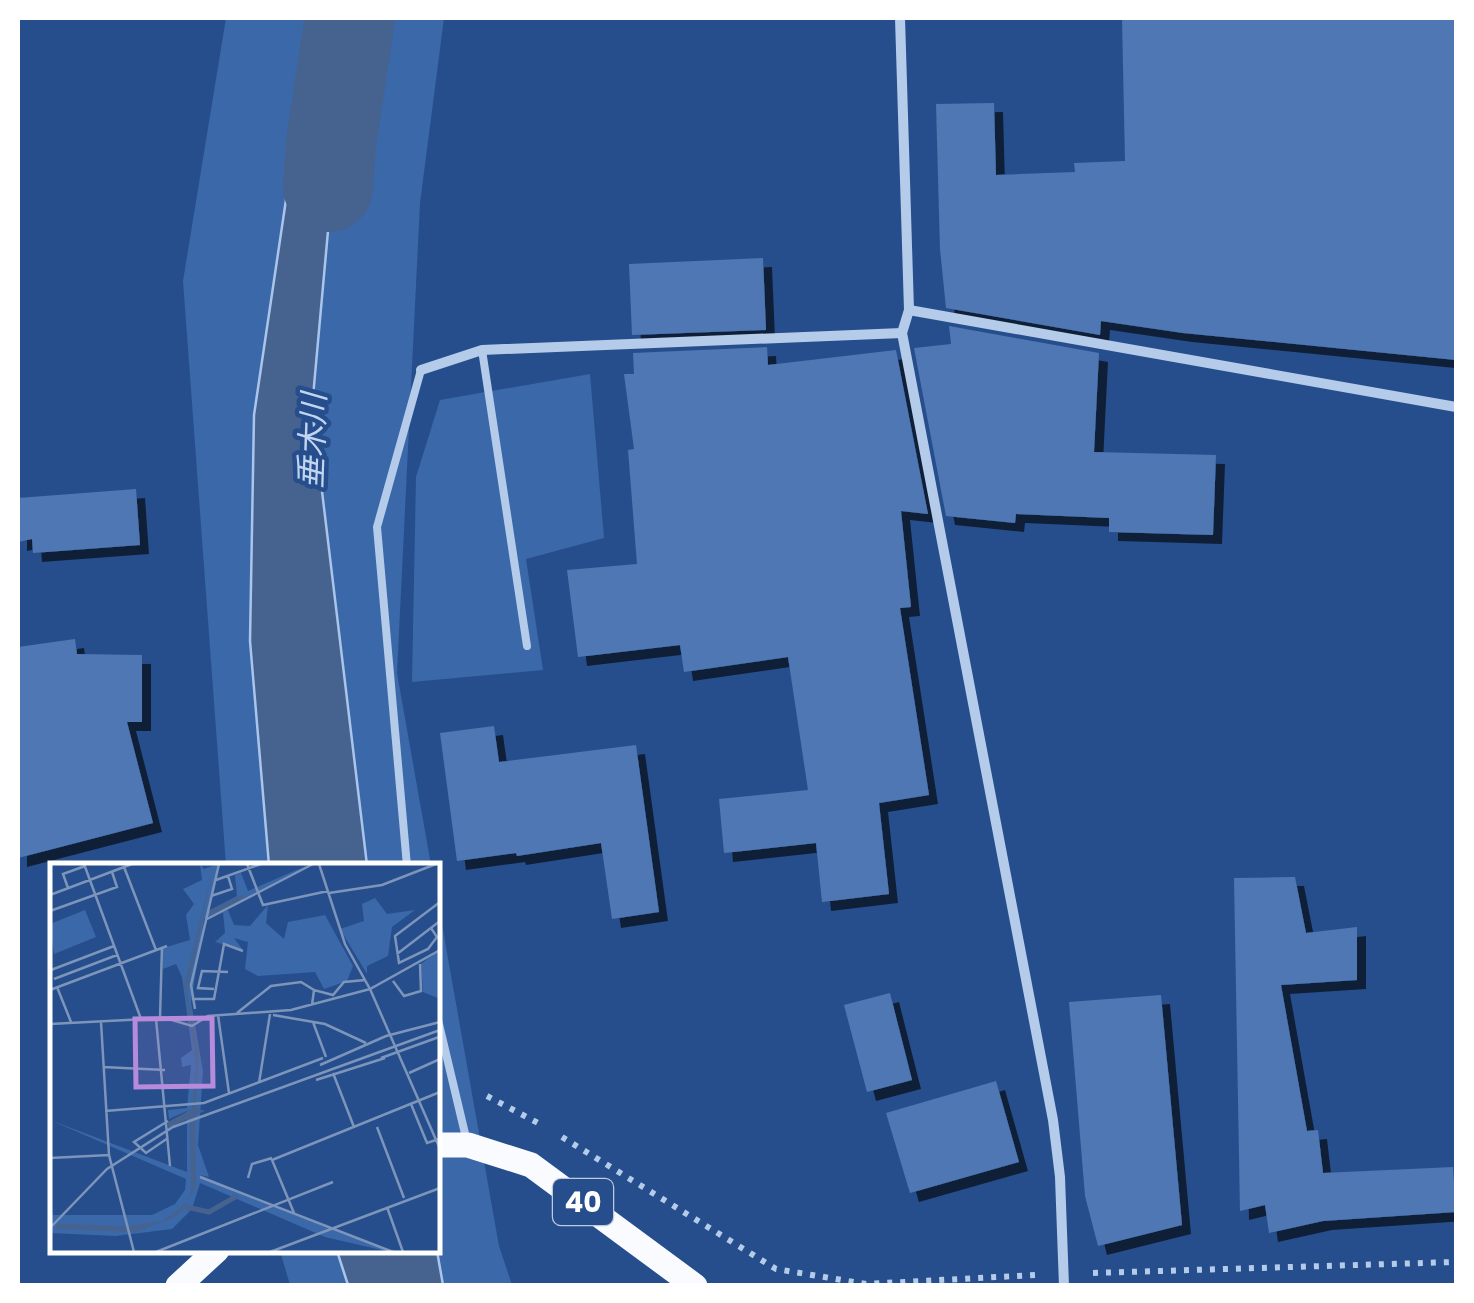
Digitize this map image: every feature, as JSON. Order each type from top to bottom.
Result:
[{"type":"main road","name":"40","points":[[454,1145],[531,1165],[695,1286]]},
{"type":"main road","points":[[178,1286],[214,1253]]},
{"type":"street","points":[[900,18],[908,310],[902,333],[1053,1120],[1060,1177],[1064,1280]]},
{"type":"street","points":[[908,310],[1456,407]]},
{"type":"street","points":[[421,370],[482,350],[902,333]]},
{"type":"lane","points":[[482,350],[526,646]]},
{"type":"lane","points":[[408,863],[377,527],[421,370]]},
{"type":"lane","points":[[440,1029],[451,1076],[454,1145]]},
{"type":"path","points":[[451,1076],[580,1146],[776,1269],[866,1284],[1064,1280],[1456,1262]]},
{"type":"shaded area","points":[[226,18],[444,18],[420,203],[397,673],[431,863],[226,863],[183,281]]},
{"type":"shaded area","points":[[590,374],[604,538],[526,559],[543,670],[412,682],[416,477],[440,400]]},
{"type":"shaded area","points":[[440,913],[499,1246],[512,1285],[290,1285],[281,1253],[440,1253]]},
{"type":"water","points":[[313,18],[349,18],[312,408],[367,863],[269,863],[250,641],[254,415]]},
{"type":"water","points":[[338,1253],[437,1253],[443,1285],[348,1285]]},
{"type":"building","points":[[1122,18],[1456,18],[1456,360],[1101,321],[1100,335],[946,308],[940,249],[936,104],[994,103],[996,175],[1075,172],[1074,163],[1125,161]]},
{"type":"building","points":[[763,258],[766,330],[632,335],[629,264]]},
{"type":"building","points":[[949,326],[1099,353],[1094,452],[1216,455],[1213,535],[1109,532],[1109,518],[1016,514],[1015,523],[946,516],[914,348],[951,344]]},
{"type":"building","points":[[767,347],[768,365],[896,350],[928,514],[901,511],[911,607],[900,608],[929,795],[879,803],[889,894],[822,902],[816,843],[724,853],[719,799],[808,790],[788,657],[684,672],[680,645],[578,657],[567,570],[637,564],[628,450],[634,449],[624,374],[634,374],[633,353]]},
{"type":"building","points":[[136,489],[140,545],[33,553],[32,539],[18,542],[18,498]]},
{"type":"building","points":[[75,639],[77,654],[142,655],[142,722],[127,722],[153,823],[18,858],[18,647]]},
{"type":"building","points":[[494,726],[499,762],[636,745],[659,912],[612,919],[601,843],[457,861],[440,733]]},
{"type":"building","points":[[1295,877],[1306,933],[1357,927],[1357,980],[1281,985],[1307,1131],[1318,1130],[1323,1173],[1453,1167],[1456,1212],[1323,1221],[1269,1233],[1265,1205],[1240,1211],[1234,878]]},
{"type":"building","points":[[890,993],[912,1080],[867,1092],[844,1005]]},
{"type":"building","points":[[1161,995],[1182,1225],[1098,1246],[1085,1196],[1069,1002]]},
{"type":"building","points":[[996,1081],[1019,1162],[910,1193],[886,1113]]},
{"type":"waterway","name":"垂木川","points":[[328,187],[350,18]]}]
